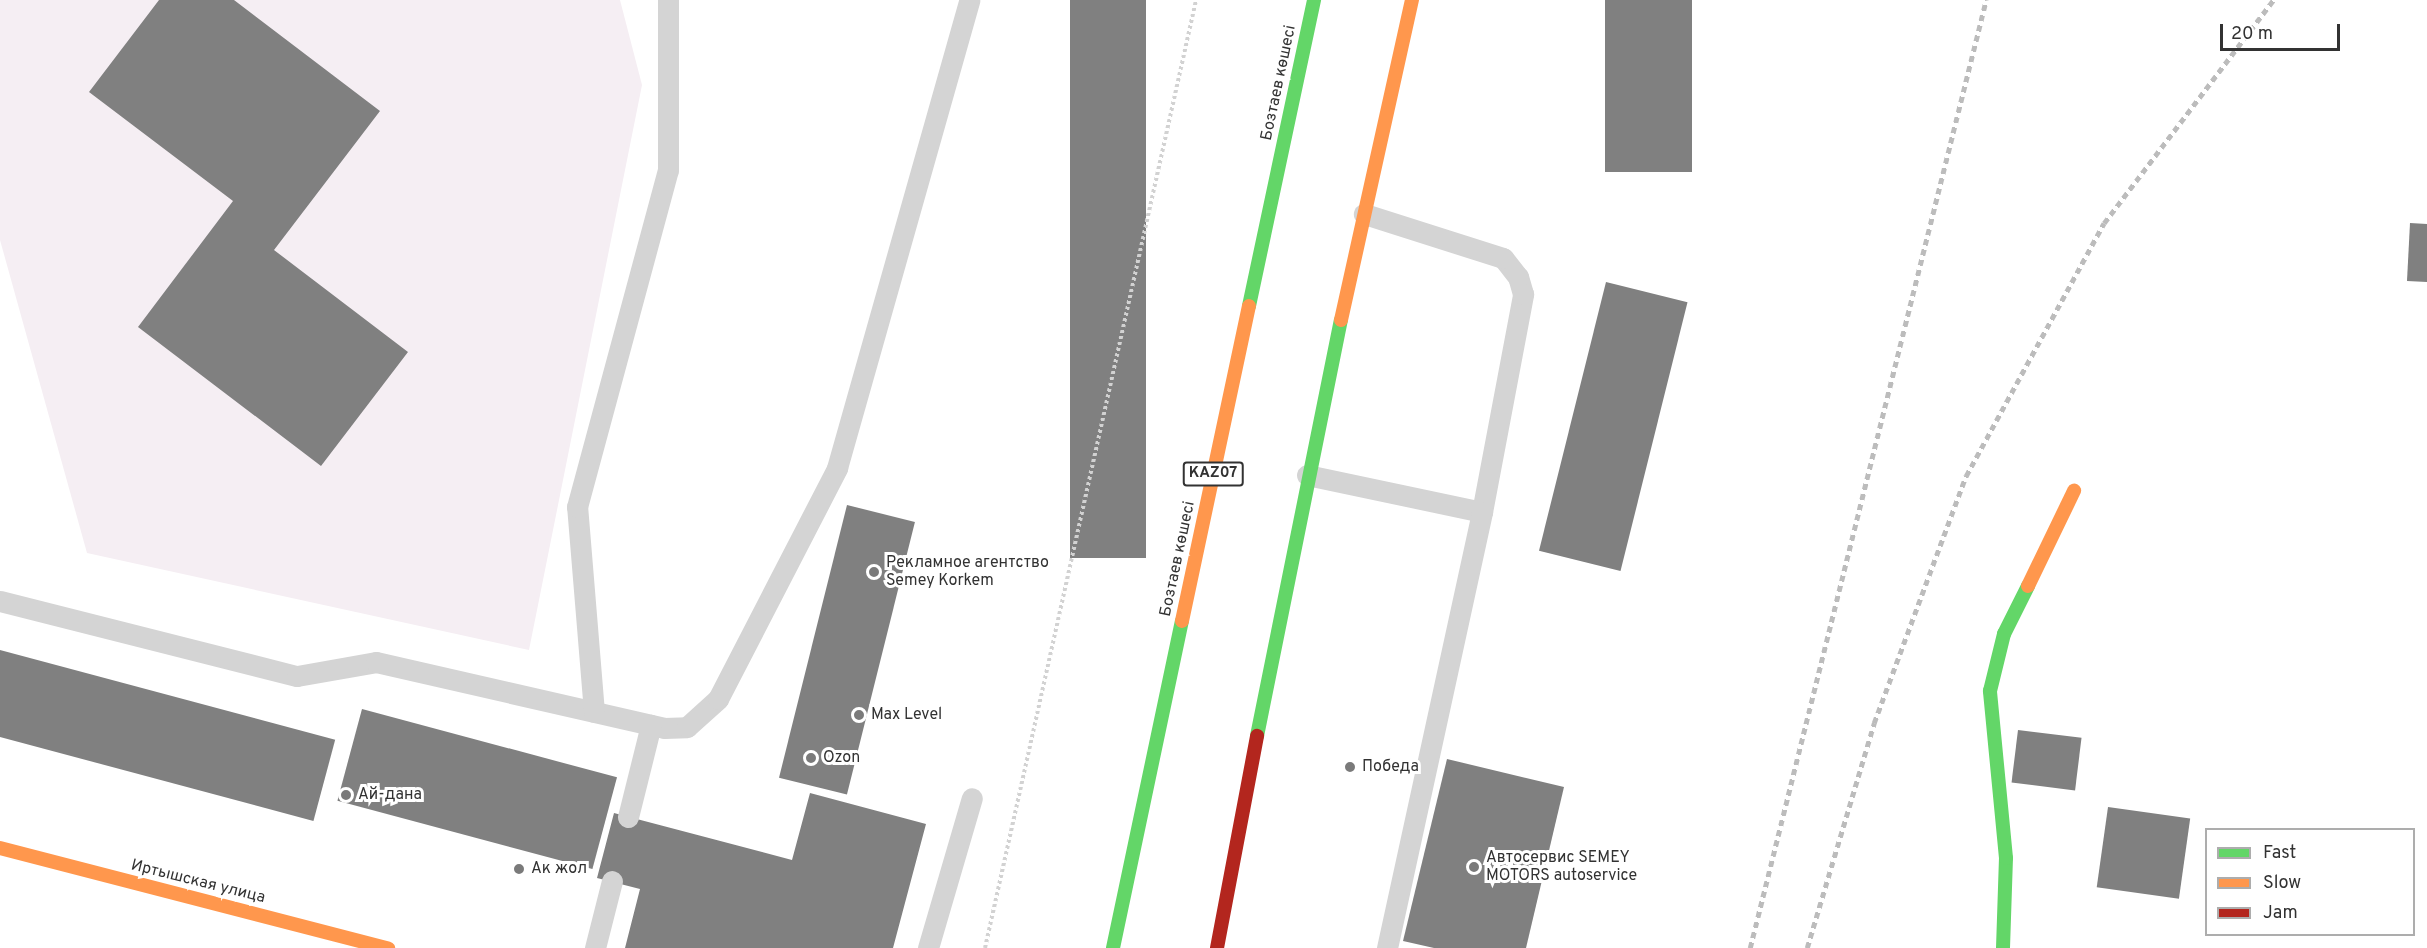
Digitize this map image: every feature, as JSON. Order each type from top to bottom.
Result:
[{"type":"main road","name":"Бозтаев көшесі","points":[[1113,948],[1314,0]]},
{"type":"main road","points":[[1216,948],[1307,475],[1412,0]]},
{"type":"main road","points":[[2003,948],[2006,858],[1990,691],[2004,634],[2074,491]]},
{"type":"main road","name":"Иртышская улица","points":[[0,848],[388,948]]},
{"type":"lane","points":[[594,712],[577,507],[668,170],[668,0]]},
{"type":"lane","points":[[0,601],[297,676],[376,662],[651,724],[687,727],[718,699],[837,468],[969,0]]},
{"type":"lane","points":[[1364,214],[1503,258],[1518,277],[1523,294],[1482,512],[1387,948]]},
{"type":"lane","points":[[1307,475],[1482,512]]},
{"type":"lane","points":[[628,816],[651,724]]},
{"type":"lane","points":[[928,948],[972,798]]},
{"type":"lane","points":[[595,948],[612,881]]},
{"type":"path","points":[[985,948],[1196,0]]},
{"type":"shaded area","points":[[0,0],[620,0],[642,85],[529,650],[87,553],[0,240]]},
{"type":"building","points":[[159,0],[234,0],[380,111],[274,250],[408,352],[321,466],[138,327],[233,201],[89,92]]},
{"type":"building","points":[[1070,0],[1146,0],[1146,558],[1070,558]]},
{"type":"building","points":[[1605,0],[1692,0],[1692,172],[1605,172]]},
{"type":"building","points":[[2410,223],[2427,224],[2427,282],[2407,281]]},
{"type":"building","points":[[1606,282],[1688,302],[1620,571],[1539,551]]},
{"type":"building","points":[[847,505],[915,522],[847,795],[779,778]]},
{"type":"building","points":[[0,650],[335,740],[313,821],[0,737]]},
{"type":"building","points":[[362,709],[617,777],[592,869],[337,801]]},
{"type":"building","points":[[2018,730],[2082,738],[2075,790],[2012,783]]},
{"type":"building","points":[[1447,759],[1564,787],[1526,948],[1434,948],[1403,941]]},
{"type":"building","points":[[810,793],[926,824],[893,948],[625,948],[640,889],[597,878],[614,813],[792,860]]},
{"type":"building","points":[[2108,807],[2190,819],[2179,899],[2097,887]]},
{"type":"railway","points":[[1750,948],[1986,0]]},
{"type":"railway","points":[[1807,948],[1874,723],[1966,476],[2104,223],[2273,0]]},
{"type":"traffic: fast","points":[[1249,306],[1314,0]]},
{"type":"traffic: fast","points":[[1257,736],[1341,320]]},
{"type":"traffic: fast","points":[[2003,948],[2006,858],[1990,691],[2004,634],[2028,586]]},
{"type":"traffic: fast","points":[[1113,948],[1182,621]]},
{"type":"traffic: slow","points":[[1341,320],[1412,0]]},
{"type":"traffic: slow","points":[[1182,621],[1249,306]]},
{"type":"traffic: slow","points":[[2028,586],[2074,491]]},
{"type":"traffic: slow","points":[[0,848],[388,948]]},
{"type":"traffic: jam","points":[[1217,948],[1257,736]]},
{"type":"place","name":"Рекламное агентство Semey Korkem","points":[[874,572]]},
{"type":"place","name":"Max Level","points":[[859,715]]},
{"type":"place","name":"Ozon","points":[[811,758]]},
{"type":"place","name":"Победа","points":[[1350,767]]},
{"type":"place","name":"Ай-дана","points":[[346,795]]},
{"type":"place","name":"Автосервис SEMEY MOTORS autoservice","points":[[1474,867]]},
{"type":"place","name":"Ак жол","points":[[519,869]]}]
